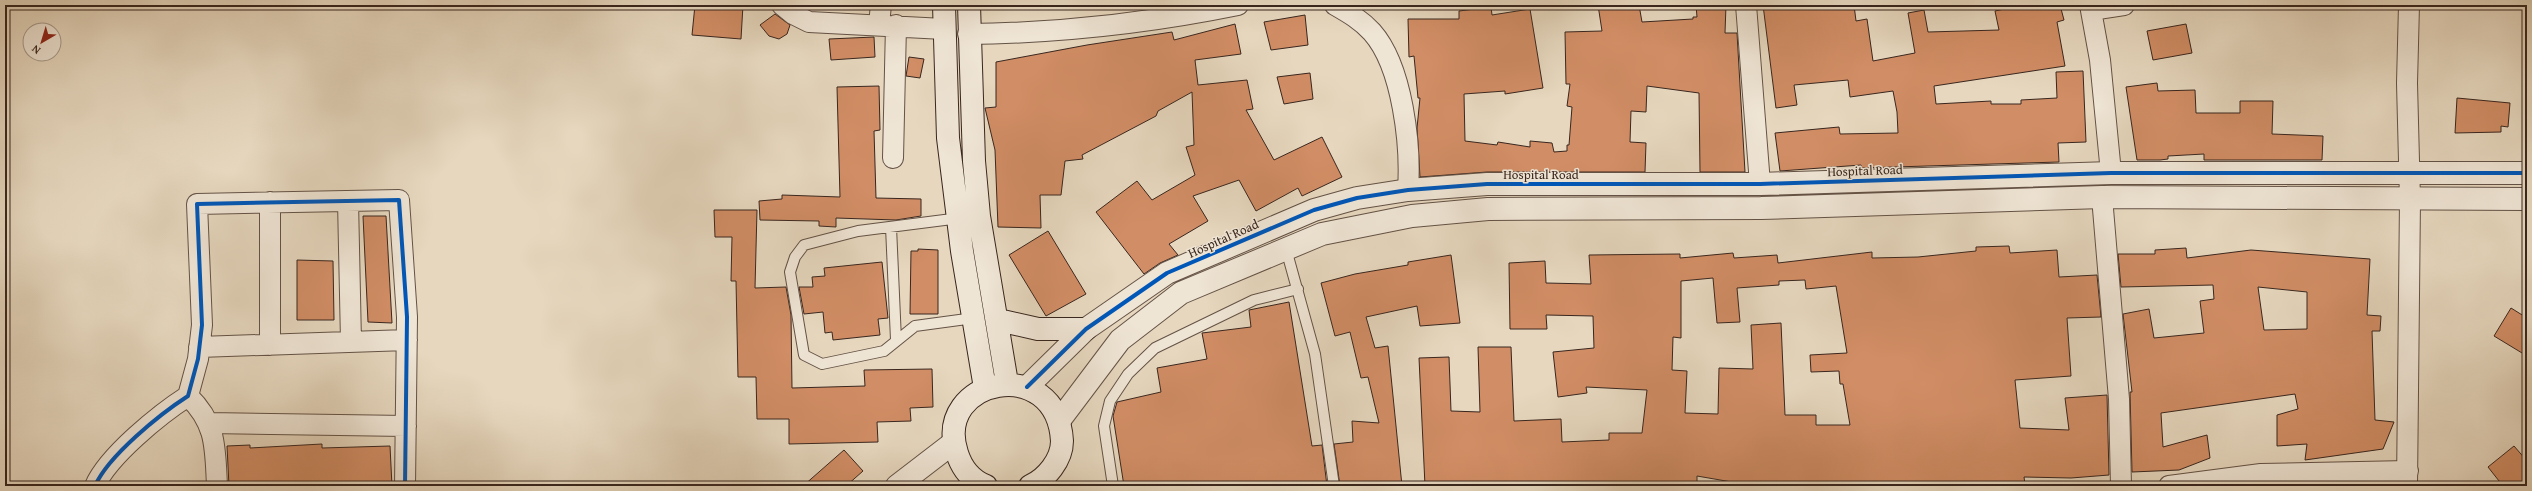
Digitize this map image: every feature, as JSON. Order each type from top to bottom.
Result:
[{"type":"street","points":[[782,5],[793,14],[809,22],[944,29]]},
{"type":"street","points":[[881,5],[887,25],[893,158]]},
{"type":"street","points":[[944,5],[948,138],[958,219],[985,388]]},
{"type":"street","points":[[968,5],[974,161],[979,216],[998,320],[1017,385]]},
{"type":"street","points":[[968,34],[1035,33],[1156,19],[1238,5]]},
{"type":"street","points":[[1335,5],[1355,16],[1373,33],[1388,59],[1402,104],[1407,132],[1408,190]]},
{"type":"street","points":[[1746,5],[1760,184]]},
{"type":"street","points":[[2111,173],[2100,60],[2091,8],[2124,5]]},
{"type":"street","points":[[2170,486],[2261,474],[2407,478],[2410,200],[2409,5]]},
{"type":"street","name":"Hospital Road","points":[[1017,385],[1086,329],[1167,273],[1314,210],[1357,198],[1408,190],[1487,184],[1760,184],[2111,173],[2527,174]]},
{"type":"street","points":[[2107,197],[2119,399],[2121,486]]},
{"type":"street","points":[[1059,421],[1120,340],[1181,293],[1322,234],[1412,216],[1488,209],[1761,208],[2107,197],[2410,200],[2527,199]]},
{"type":"street","points":[[95,486],[101,472],[162,412],[188,396],[199,347],[202,325],[197,204],[399,200],[408,317],[405,486]]},
{"type":"street","points":[[348,201],[350,342]]},
{"type":"street","points":[[270,202],[270,345]]},
{"type":"street","points":[[998,320],[1038,329],[1086,329]]},
{"type":"street","points":[[199,347],[407,340]]},
{"type":"street","points":[[976,484],[960,465],[954,443],[956,421],[967,401],[985,388],[1017,385],[1048,401],[1059,421],[1062,443],[1055,465],[1036,485]]},
{"type":"street","points":[[188,396],[202,410],[208,422],[215,447],[217,486]]},
{"type":"street","points":[[208,422],[406,426]]},
{"type":"street","points":[[897,486],[954,443]]},
{"type":"lane","points":[[974,318],[915,326],[884,351],[831,364],[813,362],[804,355],[790,272],[795,257],[804,245],[858,231],[979,216]]},
{"type":"lane","points":[[890,227],[896,340]]},
{"type":"lane","points":[[1286,249],[1315,354],[1334,486]]},
{"type":"lane","points":[[1113,486],[1104,426],[1110,401],[1128,374],[1155,348],[1254,300],[1298,289]]},
{"type":"building","points":[[695,5],[743,5],[741,39],[692,35]]},
{"type":"building","points":[[1598,5],[1639,5],[1642,22],[1693,19],[1693,17],[1697,17],[1696,5],[1726,5],[1725,33],[1737,33],[1745,172],[1700,172],[1699,93],[1647,86],[1646,112],[1631,111],[1630,142],[1646,143],[1645,172],[1487,172],[1420,177],[1417,128],[1420,98],[1418,98],[1414,56],[1409,57],[1408,19],[1459,19],[1459,11],[1491,7],[1492,15],[1530,9],[1543,88],[1505,94],[1505,91],[1464,94],[1465,141],[1497,145],[1498,142],[1530,147],[1530,141],[1552,143],[1554,152],[1567,151],[1567,145],[1569,145],[1572,107],[1567,106],[1570,84],[1566,84],[1565,32],[1602,31]]},
{"type":"building","points":[[1763,5],[1854,5],[1856,21],[1867,19],[1873,61],[1915,53],[1908,13],[1924,10],[1928,32],[1999,30],[1995,11],[2023,5],[2060,5],[2064,20],[2057,22],[2065,66],[1934,86],[1936,104],[1991,101],[1991,104],[2021,104],[2021,100],[2057,98],[2056,72],[2083,71],[2086,142],[2058,143],[2059,162],[1861,168],[1861,165],[1780,171],[1775,133],[1839,127],[1840,134],[1898,133],[1897,112],[1893,91],[1850,97],[1848,80],[1794,85],[1797,105],[1776,108]]},
{"type":"building","points":[[775,14],[790,25],[787,34],[779,39],[769,36],[760,25]]},
{"type":"building","points":[[1305,15],[1308,45],[1271,50],[1264,22]]},
{"type":"building","points":[[1235,24],[1241,54],[1195,60],[1198,85],[1247,80],[1253,109],[1246,110],[1274,160],[1322,137],[1342,177],[1302,196],[1298,188],[1256,211],[1239,180],[1193,196],[1208,221],[1169,244],[1178,255],[1160,263],[1144,274],[1096,212],[1137,181],[1152,200],[1195,175],[1186,147],[1194,145],[1192,92],[1158,111],[1156,116],[1082,155],[1083,159],[1065,161],[1061,195],[1040,195],[1041,228],[998,227],[995,150],[985,108],[996,107],[996,62],[1087,45],[1172,32],[1174,40]]},
{"type":"building","points":[[2186,24],[2192,53],[2153,60],[2147,31]]},
{"type":"building","points":[[874,37],[875,57],[831,60],[829,39]]},
{"type":"building","points":[[909,57],[924,59],[920,78],[906,76]]},
{"type":"building","points":[[1310,73],[1313,99],[1284,104],[1277,77]]},
{"type":"building","points":[[2157,83],[2158,91],[2195,90],[2196,113],[2240,113],[2240,101],[2273,101],[2272,134],[2323,136],[2322,160],[2204,160],[2204,154],[2168,156],[2168,159],[2160,160],[2137,160],[2126,87]]},
{"type":"building","points":[[879,86],[880,130],[874,131],[876,198],[921,199],[921,216],[896,220],[836,218],[836,227],[819,226],[819,221],[760,220],[759,201],[782,199],[782,195],[840,197],[837,87]]},
{"type":"building","points":[[2457,98],[2510,103],[2508,127],[2501,126],[2501,132],[2455,133]]},
{"type":"building","points":[[714,210],[757,210],[755,288],[786,287],[791,315],[792,388],[865,386],[864,370],[932,369],[933,407],[910,408],[911,421],[877,422],[878,442],[789,444],[789,419],[757,419],[756,377],[738,377],[736,281],[731,281],[732,237],[715,237]]},
{"type":"building","points":[[363,216],[386,216],[392,323],[368,322]]},
{"type":"building","points":[[1048,231],[1086,294],[1046,316],[1009,255]]},
{"type":"building","points":[[2009,246],[2010,253],[2057,250],[2059,277],[2097,275],[2101,317],[2067,318],[2071,376],[2015,380],[2020,428],[2069,430],[2065,398],[2107,395],[2109,475],[2071,478],[2024,477],[2025,484],[1999,486],[1860,486],[1860,482],[1817,482],[1817,486],[1755,486],[1697,476],[1697,486],[1425,486],[1419,358],[1449,357],[1451,411],[1480,412],[1478,347],[1511,347],[1514,421],[1561,419],[1562,442],[1609,440],[1609,433],[1642,433],[1647,390],[1586,387],[1587,393],[1558,397],[1553,352],[1594,348],[1593,316],[1546,315],[1547,329],[1510,329],[1509,263],[1545,261],[1546,283],[1591,284],[1589,255],[1680,254],[1680,258],[1733,253],[1734,258],[1777,255],[1778,263],[1872,252],[1872,258],[1918,257],[1976,251],[1976,247]],"holes":[[[1713,278],[1717,323],[1740,322],[1737,288],[1779,285],[1779,281],[1805,280],[1806,289],[1836,286],[1847,353],[1810,355],[1811,372],[1839,371],[1840,384],[1843,384],[1850,425],[1816,425],[1816,415],[1785,415],[1781,323],[1751,325],[1753,369],[1719,368],[1718,414],[1685,413],[1687,371],[1672,370],[1673,337],[1681,338],[1681,281]]]},
{"type":"building","points":[[2186,248],[2187,258],[2251,250],[2370,259],[2367,315],[2381,316],[2380,331],[2372,331],[2375,420],[2394,422],[2383,449],[2305,460],[2307,444],[2277,446],[2277,415],[2298,409],[2295,394],[2161,413],[2163,447],[2207,435],[2210,458],[2179,470],[2132,472],[2130,392],[2132,392],[2123,314],[2149,309],[2154,338],[2204,333],[2200,301],[2214,299],[2213,285],[2121,287],[2118,254],[2155,254],[2155,250]],"holes":[[[2258,287],[2307,292],[2307,329],[2264,330]]]},
{"type":"building","points":[[918,249],[938,250],[938,314],[910,314],[911,251],[918,251]]},
{"type":"building","points":[[1451,255],[1460,323],[1420,326],[1417,306],[1366,317],[1375,348],[1388,346],[1402,486],[1340,486],[1334,444],[1353,442],[1352,421],[1379,423],[1368,377],[1361,378],[1350,332],[1335,336],[1321,283],[1355,274],[1408,265],[1408,262]]},
{"type":"building","points":[[297,260],[333,261],[334,320],[297,320]]},
{"type":"building","points":[[882,262],[888,318],[878,319],[880,335],[833,340],[832,332],[825,333],[823,312],[804,314],[799,287],[813,287],[812,277],[825,276],[824,268]]},
{"type":"building","points":[[1289,302],[1312,446],[1322,445],[1327,486],[1124,486],[1113,416],[1117,402],[1161,392],[1157,368],[1207,359],[1202,333],[1251,327],[1249,310]]},
{"type":"building","points":[[2511,308],[2527,318],[2527,356],[2494,336]]},
{"type":"building","points":[[322,444],[322,448],[390,446],[392,486],[229,486],[227,446],[250,445],[250,448]]},
{"type":"building","points":[[2514,446],[2527,461],[2527,486],[2503,486],[2488,467]]},
{"type":"building","points":[[844,450],[863,471],[846,486],[803,486]]},
{"type":"cycle path","points":[[1027,387],[1086,329],[1167,273],[1314,210],[1357,198],[1408,190],[1487,184],[1760,184],[2111,173],[2527,173]]},
{"type":"cycle path","points":[[95,486],[111,462],[136,436],[163,413],[188,396],[198,359],[202,325],[197,204],[399,200],[407,317],[405,486]]}]
